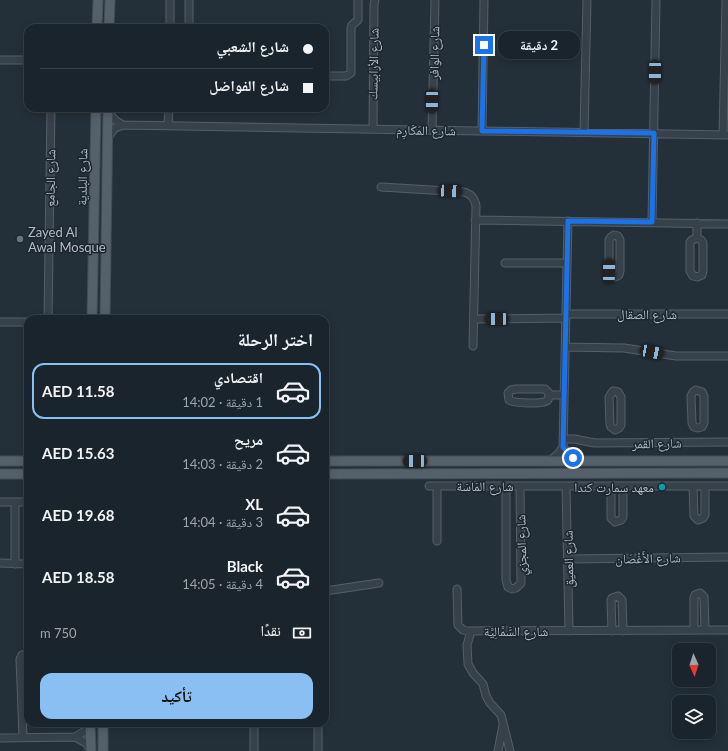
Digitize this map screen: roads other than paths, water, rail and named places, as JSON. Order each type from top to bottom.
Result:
[{"type":"main road","points":[[97,24],[98,0]]},
{"type":"main road","points":[[110,0],[110,24]]},
{"type":"main road","name":"شارع البلدية","points":[[92,315],[96,112]]},
{"type":"main road","name":"شارع البلدية","points":[[105,315],[108,112]]},
{"type":"main road","points":[[0,461],[24,461]]},
{"type":"main road","points":[[329,461],[728,461]]},
{"type":"main road","points":[[329,474],[728,473]]},
{"type":"main road","points":[[0,474],[24,474]]},
{"type":"main road","points":[[90,727],[91,750]]},
{"type":"main road","points":[[103,727],[103,751]]},
{"type":"street","points":[[170,0],[170,24]]},
{"type":"street","points":[[189,0],[189,24]]},
{"type":"street","points":[[329,76],[346,76],[351,73],[351,28],[352,25],[358,20],[358,0]]},
{"type":"street","name":"شارع الأرابيسك","points":[[373,129],[375,0]]},
{"type":"street","name":"شارع الوافر","points":[[432,130],[435,0]]},
{"type":"street","points":[[482,131],[484,0]]},
{"type":"street","points":[[584,132],[587,0]]},
{"type":"street","points":[[652,222],[656,0]]},
{"type":"street","points":[[726,0],[726,135]]},
{"type":"street","points":[[0,60],[24,60]]},
{"type":"street","name":"شارع الجامع","points":[[48,315],[51,112]]},
{"type":"street","points":[[109,112],[116,121],[123,125]]},
{"type":"street","points":[[168,126],[169,112]]},
{"type":"street","points":[[108,137],[112,130],[123,125]]},
{"type":"street","name":"شارع المَكَارِم","points":[[123,125],[726,135]]},
{"type":"street","points":[[381,187],[467,193],[472,196],[475,202],[473,346]]},
{"type":"street","points":[[475,220],[728,224]]},
{"type":"street","points":[[551,460],[563,447],[568,221]]},
{"type":"street","points":[[614,222],[614,235],[609,240],[609,271],[610,275],[615,277],[619,275],[620,271],[620,240],[618,236],[614,235]]},
{"type":"street","points":[[697,223],[697,238]]},
{"type":"street","points":[[697,238],[703,243],[703,273],[697,277],[693,276],[690,271],[690,242],[697,238]]},
{"type":"street","points":[[505,262],[567,263]]},
{"type":"street","name":"شارع الصقال","points":[[474,319],[728,314]]},
{"type":"street","points":[[0,322],[24,322]]},
{"type":"street","points":[[565,347],[630,348],[676,356],[728,356]]},
{"type":"street","points":[[543,388],[548,391],[549,395],[548,400],[544,402],[528,403],[513,402],[509,400],[507,396],[509,391],[513,389],[543,388]]},
{"type":"street","name":"شارع القمر","points":[[698,390],[702,392],[704,396],[704,423],[702,427],[698,428],[694,427],[692,423],[691,396],[693,392],[698,390]]},
{"type":"street","name":"شارع القمر","points":[[615,430],[619,428],[621,424],[621,397],[620,393],[616,391],[611,392],[609,397],[610,426],[615,430],[616,443]]},
{"type":"street","points":[[549,395],[564,395]]},
{"type":"street","name":"شارع القمر","points":[[698,428],[699,442]]},
{"type":"street","name":"شارع القمر","points":[[563,439],[574,439],[591,443],[728,442]]},
{"type":"street","points":[[563,447],[569,455],[577,460]]},
{"type":"street","name":"شارع المَاسَة","points":[[526,474],[538,486]]},
{"type":"street","points":[[538,486],[543,478],[549,474]]},
{"type":"street","name":"شارع المَاسَة","points":[[428,486],[728,486]]},
{"type":"street","points":[[437,486],[437,541]]},
{"type":"street","name":"شارع المجزي","points":[[506,486],[506,580],[508,587],[512,589],[516,588],[521,583],[520,486]]},
{"type":"street","name":"شارع العميق","points":[[566,486],[569,631]]},
{"type":"street","points":[[610,486],[611,518],[615,522],[621,520],[623,517],[622,486]]},
{"type":"street","points":[[693,486],[694,516],[698,520],[703,518],[704,515],[705,486]]},
{"type":"street","points":[[0,502],[24,502]]},
{"type":"street","points":[[15,502],[15,564]]},
{"type":"street","name":"شارع الأَغْصَان","points":[[568,559],[728,557]]},
{"type":"street","points":[[0,563],[24,564]]},
{"type":"street","points":[[329,590],[379,583]]},
{"type":"street","name":"شارع السَّمَّالِيَّة","points":[[457,589],[458,624],[464,630],[728,630]]},
{"type":"street","points":[[694,630],[694,598],[695,595],[700,593],[704,597],[705,630]]},
{"type":"street","points":[[612,631],[611,600],[612,598],[618,596],[622,600],[622,631]]},
{"type":"street","points":[[471,631],[467,644],[468,664],[473,673],[483,684],[488,700],[501,715],[510,751]]},
{"type":"street","points":[[23,737],[20,659],[22,655],[24,655]]},
{"type":"street","points":[[498,751],[503,725]]},
{"type":"street","points":[[0,738],[75,737],[86,731],[88,727]]},
{"type":"street","points":[[254,727],[254,751]]},
{"type":"street","points":[[318,727],[318,751]]},
{"type":"street","points":[[75,737],[86,743],[91,750]]},
{"type":"place","name":"Zayed Al Awal Mosque","points":[[20,239]]},
{"type":"place","name":"معهد سمارت كندا","points":[[662,487]]}]
